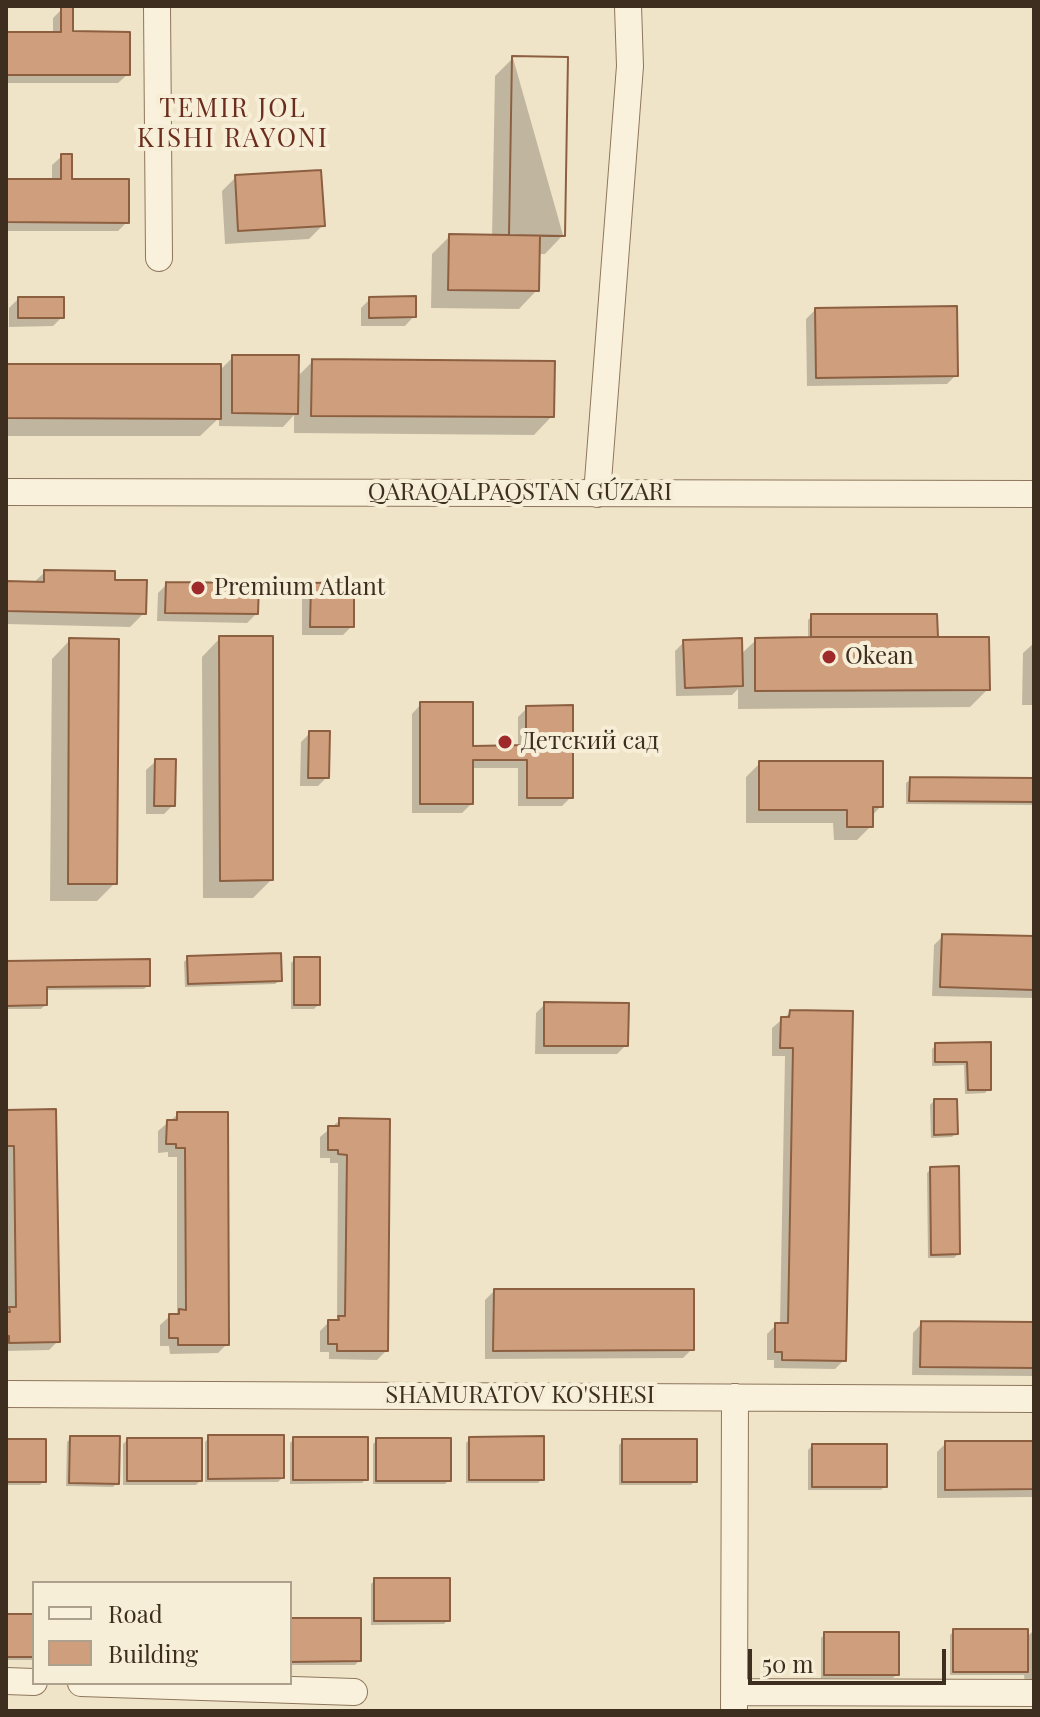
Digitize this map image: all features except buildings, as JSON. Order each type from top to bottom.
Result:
[{"type":"street","points":[[157,6],[159,258]]},
{"type":"street","points":[[597,494],[630,66],[628,6]]},
{"type":"street","points":[[6,492],[1034,494]]},
{"type":"street","name":"SHAMURATOV KO'SHESI","points":[[6,1394],[1034,1399]]},
{"type":"street","points":[[735,1397],[734,1701],[1034,1693]]},
{"type":"street","points":[[6,1681],[32,1682]]},
{"type":"street","points":[[142,1685],[354,1692]]},
{"type":"place","name":"Premium Atlant","points":[[198,588]]},
{"type":"place","name":"Okean","points":[[829,657]]},
{"type":"place","name":"Детский сад","points":[[505,742]]},
{"type":"district","name":"TEMIR JOL KISHI RAYONI","points":[[233,124]]}]
